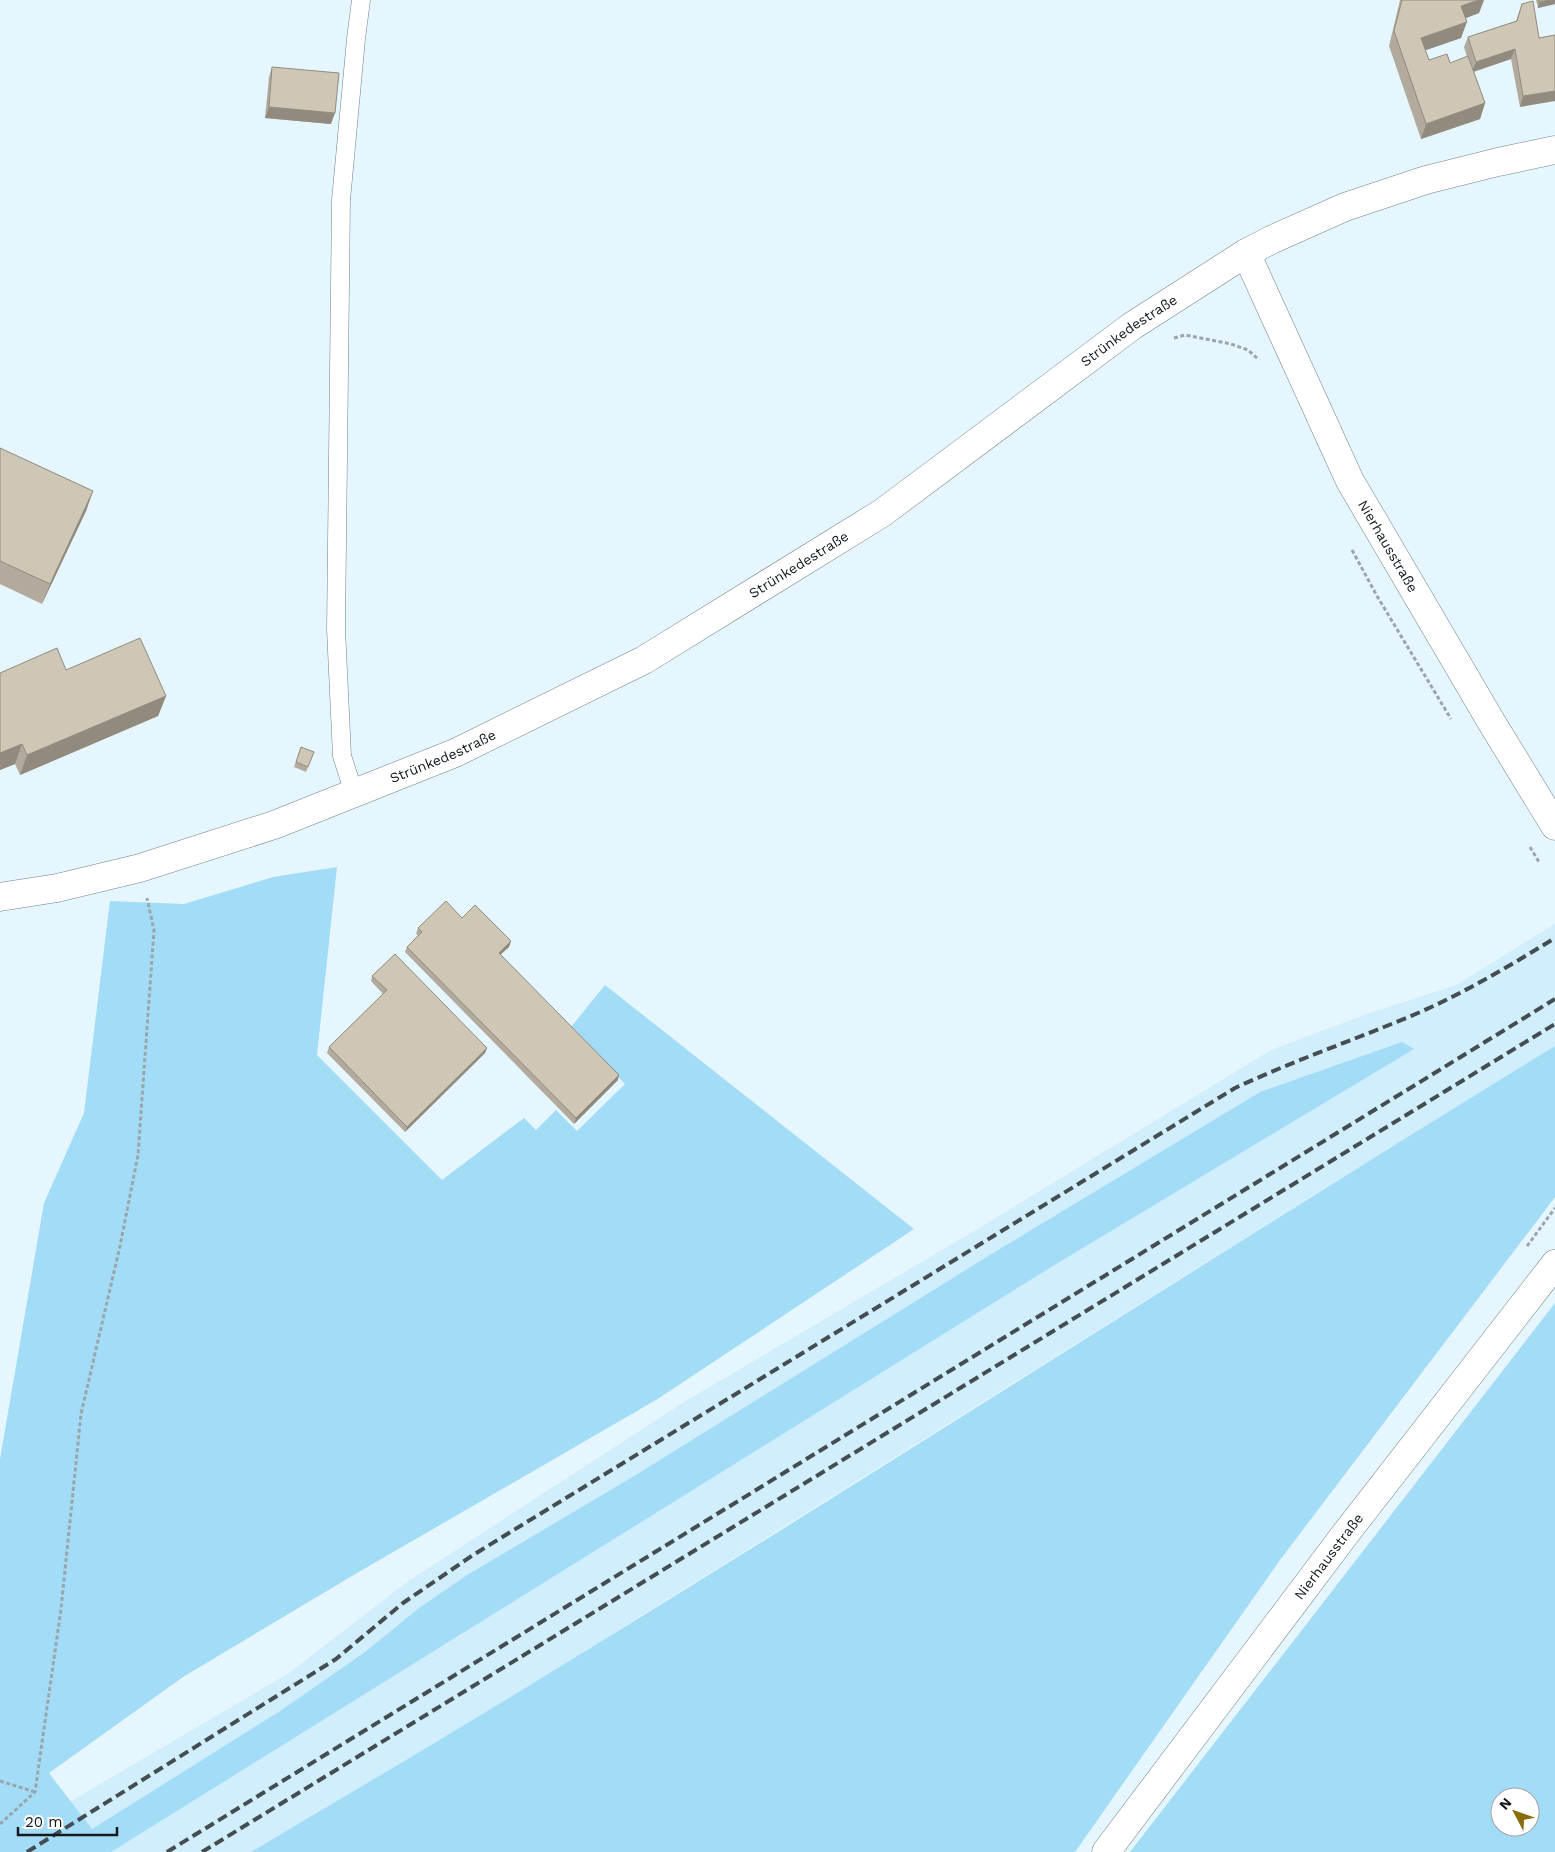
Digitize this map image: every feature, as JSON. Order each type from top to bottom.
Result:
[{"type":"main road","name":"Strünkedestraße","points":[[0,898],[57,888],[140,868],[274,824],[455,753],[644,660],[882,513],[1132,326],[1246,253],[1345,207],[1426,180],[1555,150]]},
{"type":"main road","name":"Nierhausstraße","points":[[1246,253],[1350,481],[1492,723],[1555,826]]},
{"type":"main road","name":"Nierhausstraße","points":[[1106,1852],[1343,1537],[1555,1264]]},
{"type":"lane","points":[[354,793],[342,756],[336,630],[341,200],[361,0]]},
{"type":"path","points":[[0,1824],[35,1792],[61,1609],[81,1414],[120,1246],[138,1155],[154,930],[140,868]]},
{"type":"path","points":[[0,1781],[35,1792]]},
{"type":"shaded area","points":[[337,867],[317,1055],[442,1180],[524,1118],[536,1130],[556,1110],[577,1131],[625,1084],[571,1027],[605,985],[914,1229],[656,1400],[357,1573],[183,1677],[49,1773],[92,1829],[280,1711],[365,1652],[419,1608],[467,1575],[634,1476],[985,1258],[1260,1092],[1402,1042],[1414,1049],[1053,1266],[111,1852],[0,1852],[0,1459],[44,1203],[84,1113],[110,901],[184,904],[273,877]]},
{"type":"shaded area","points":[[1555,924],[1555,1046],[534,1683],[251,1852],[111,1852],[1053,1266],[1413,1049],[1260,1092],[634,1476],[467,1575],[419,1608],[365,1652],[280,1711],[56,1852],[0,1852],[0,1844],[289,1673],[407,1582],[684,1402],[976,1230],[1271,1050],[1367,1014],[1456,985]]},
{"type":"shaded area","points":[[1555,1046],[1555,1197],[1280,1560],[1075,1852],[251,1852],[663,1603]]},
{"type":"shaded area","points":[[1555,1303],[1555,1852],[1130,1852]]},
{"type":"building","points":[[1402,0],[1479,0],[1461,6],[1467,22],[1421,38],[1429,60],[1447,54],[1450,63],[1468,56],[1485,103],[1426,124],[1394,31]]},
{"type":"building","points":[[1533,1],[1539,38],[1555,35],[1555,91],[1523,96],[1515,49],[1476,62],[1468,37],[1517,21],[1522,4]]},
{"type":"building","points":[[272,67],[339,73],[335,113],[269,107]]},
{"type":"building","points":[[0,448],[93,491],[50,584],[0,561]]},
{"type":"building","points":[[140,638],[166,696],[27,755],[22,744],[0,753],[0,673],[57,648],[66,670]]},
{"type":"building","points":[[301,747],[314,752],[308,767],[296,762]]},
{"type":"building","points":[[446,901],[462,918],[475,905],[511,941],[499,953],[619,1075],[576,1118],[407,947],[422,932],[418,928]]},
{"type":"building","points":[[395,954],[487,1048],[407,1127],[329,1047],[387,990],[372,976]]},
{"type":"railway","points":[[27,1852],[336,1659],[403,1603],[473,1555],[1235,1088],[1436,1005],[1488,978],[1555,938]]},
{"type":"railway","points":[[167,1852],[1555,999]]},
{"type":"railway","points":[[202,1852],[1555,1024]]}]
